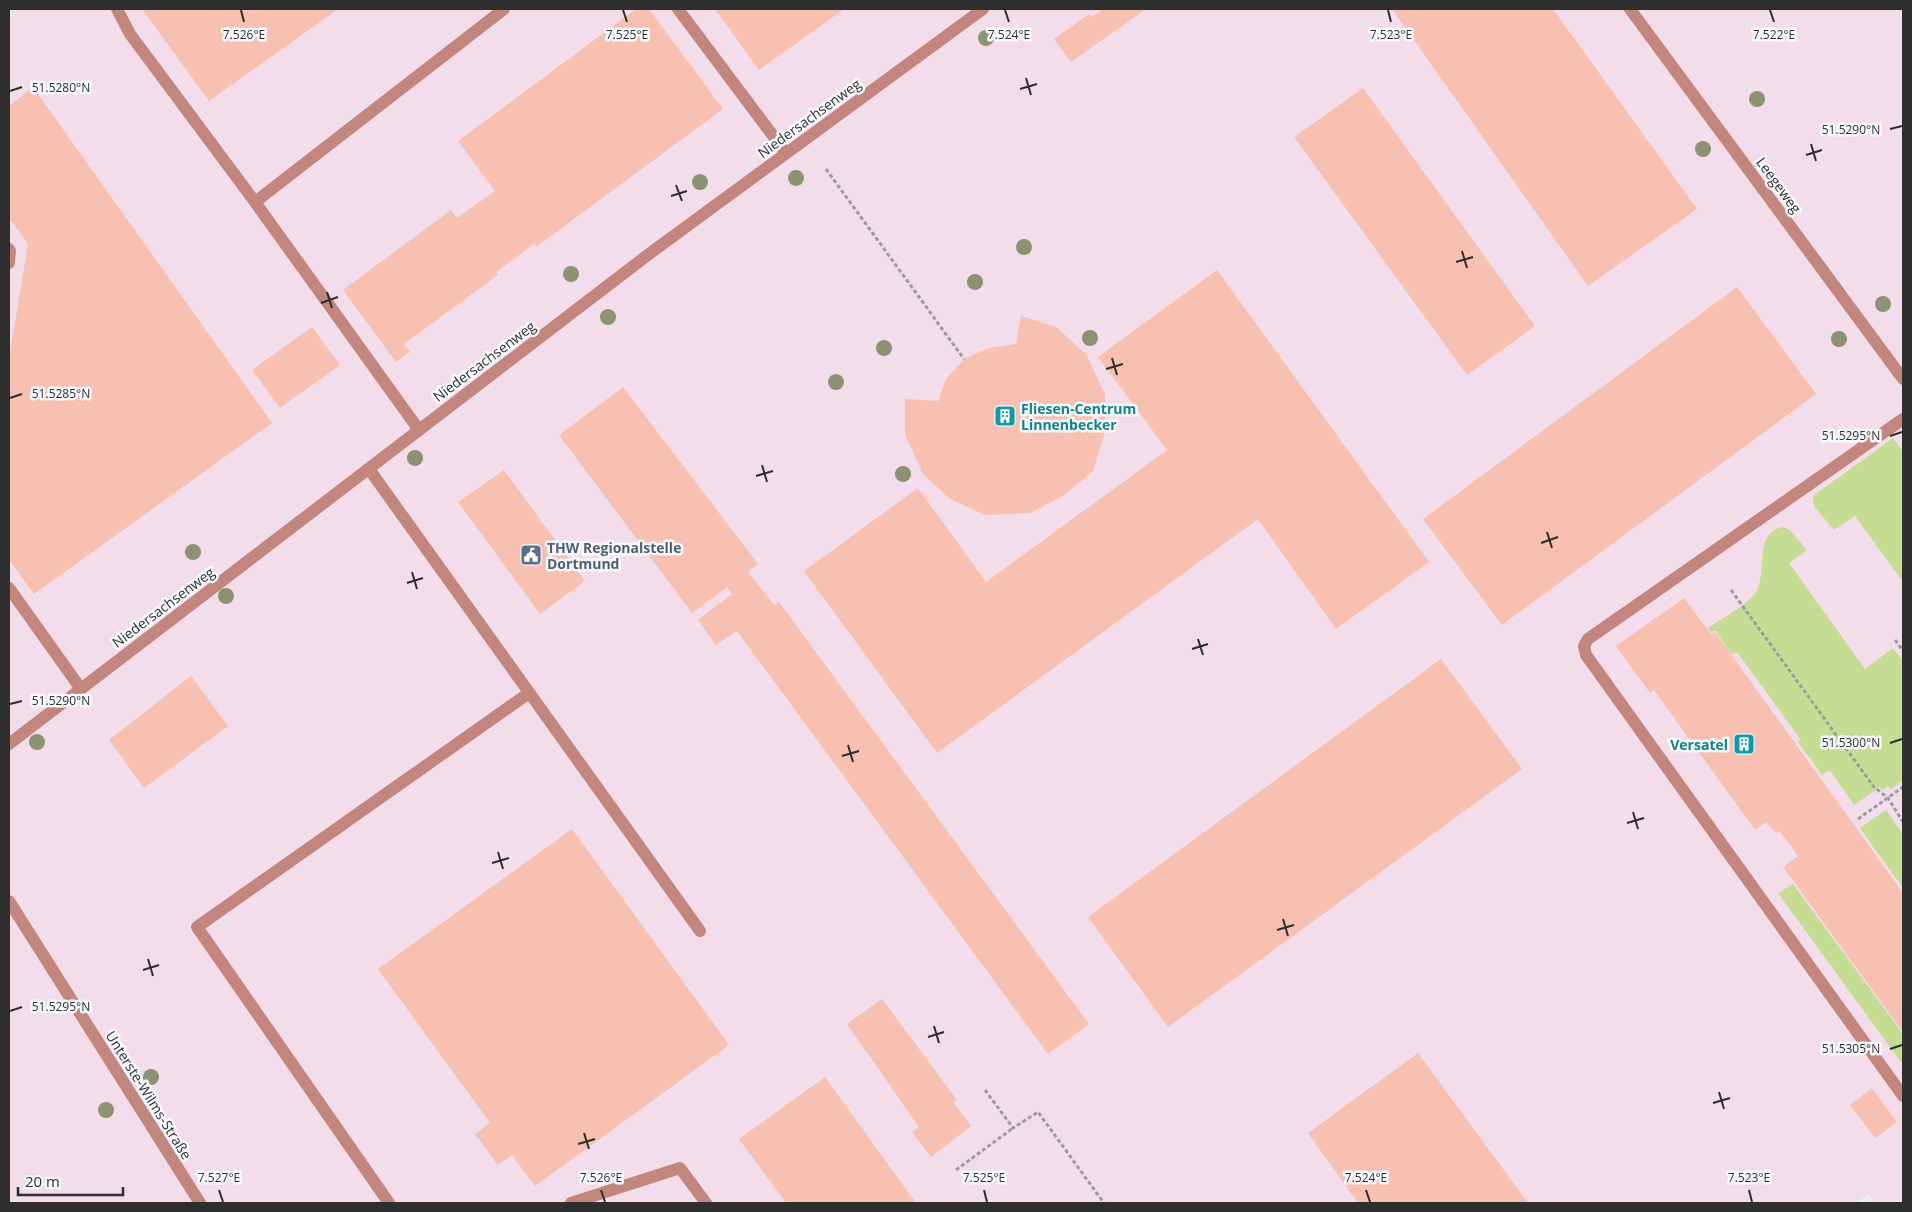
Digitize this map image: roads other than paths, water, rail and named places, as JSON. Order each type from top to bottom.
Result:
[{"type":"street","points":[[117,9],[130,34],[419,430]]},
{"type":"street","points":[[254,202],[504,9]]},
{"type":"street","points":[[678,9],[786,153]]},
{"type":"street","name":"Niedersachsenweg","points":[[9,744],[649,254],[983,9]]},
{"type":"street","name":"Leegeweg","points":[[1630,9],[1903,379]]},
{"type":"street","points":[[9,249],[9,263]]},
{"type":"street","points":[[1903,419],[1588,639],[1584,646],[1586,655],[1903,1096]]},
{"type":"street","points":[[369,469],[700,931]]},
{"type":"street","points":[[9,588],[81,688]]},
{"type":"street","points":[[389,1203],[197,927],[529,693]]},
{"type":"street","name":"Unterste-Wilms-Straße","points":[[9,901],[200,1203]]},
{"type":"street","points":[[571,1203],[680,1168],[706,1203]]},
{"type":"place","name":"Fliesen-Centrum Linnenbecker","points":[[1005,416]]},
{"type":"place","name":"THW Regionalstelle Dortmund","points":[[531,555]]},
{"type":"place","name":"Versatel","points":[[1744,744]]}]
